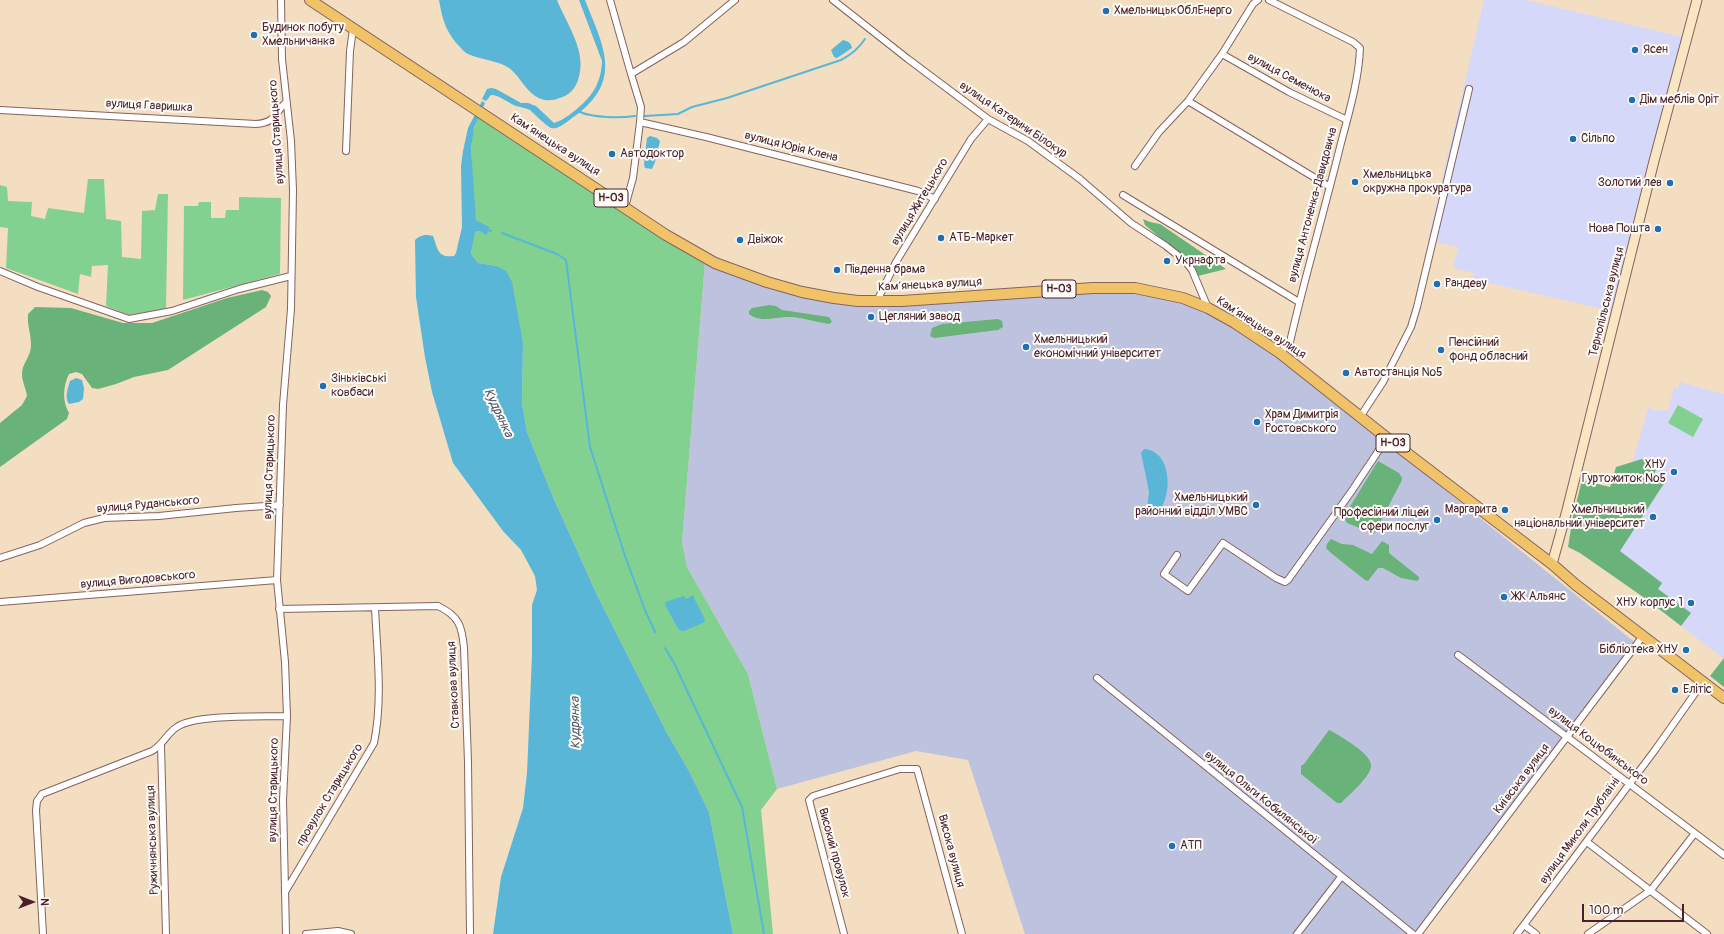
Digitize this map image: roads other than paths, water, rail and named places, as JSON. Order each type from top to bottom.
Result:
[{"type":"main road","name":"Н-03","points":[[310,0],[353,29]]},
{"type":"main road","name":"Тернопільська вулиця","points":[[1552,564],[1566,514],[1654,161],[1697,0]]},
{"type":"main road","name":"Камʼянецька вулиця","points":[[353,29],[474,107],[666,235],[707,259],[763,281],[802,292],[834,298],[877,301],[1016,294],[1065,289],[1135,288],[1183,298],[1208,308],[1235,323],[1280,353],[1387,438],[1552,564],[1576,585],[1724,698]]},
{"type":"street","name":"вулиця Старицького","points":[[281,0],[282,59],[291,141],[292,183],[291,309],[283,404],[277,580],[285,662],[287,716],[284,800],[286,934]]},
{"type":"street","points":[[610,0],[641,107],[633,178],[625,207]]},
{"type":"street","points":[[631,74],[684,42],[735,0]]},
{"type":"street","name":"вулиця Катерини Білокур","points":[[833,0],[988,119],[1000,127],[1028,141],[1080,179],[1131,223],[1181,258],[1192,270],[1208,308]]},
{"type":"street","points":[[1135,166],[1159,132],[1188,100],[1222,54],[1253,4],[1258,0]]},
{"type":"street","name":"вулиця Антоненка-Давидовича","points":[[1269,0],[1353,42],[1360,48],[1347,120],[1299,302],[1290,342],[1280,353]]},
{"type":"street","points":[[346,151],[350,51],[353,29]]},
{"type":"street","name":"вулиця Семенюка","points":[[1222,54],[1289,92],[1347,120]]},
{"type":"street","points":[[1360,417],[1383,382],[1411,327],[1425,275],[1469,89]]},
{"type":"street","points":[[1188,100],[1330,187]]},
{"type":"street","name":"вулиця Гавришка","points":[[0,110],[265,124],[271,121],[286,102]]},
{"type":"street","name":"вулиця Житецького","points":[[877,301],[896,262],[971,139],[988,119]]},
{"type":"street","name":"вулиця Юрія Клена","points":[[640,122],[714,138],[918,191],[935,199]]},
{"type":"street","points":[[1122,195],[1299,302]]},
{"type":"street","points":[[0,271],[38,287],[129,318],[172,311],[239,289],[291,276]]},
{"type":"street","points":[[1176,555],[1164,574],[1188,591],[1223,543],[1276,578],[1285,582],[1288,580],[1351,492],[1387,438]]},
{"type":"street","name":"вулиця Руданського","points":[[0,558],[40,545],[72,528],[104,518],[159,516],[280,505]]},
{"type":"street","name":"вулиця Вигодовського","points":[[0,602],[277,580]]},
{"type":"street","name":"Ставкова вулиця","points":[[279,610],[438,606],[448,611],[457,619],[462,631],[468,754],[470,934]]},
{"type":"street","name":"провулок Старицького","points":[[285,892],[374,743],[378,725],[375,608]]},
{"type":"street","name":"Київська вулиця","points":[[1418,934],[1643,636]]},
{"type":"street","name":"вулиця Коцюбинського","points":[[1458,655],[1724,855]]},
{"type":"street","name":"вулиця Ольги Кобилянської","points":[[1096,678],[1413,934]]},
{"type":"street","name":"вулиця Миколи Трублаїні","points":[[1517,934],[1655,750],[1703,682]]},
{"type":"street","points":[[43,934],[36,810],[37,801],[42,794],[152,750],[161,745],[169,733],[187,722],[201,719],[287,716]]},
{"type":"street","name":"Ружичнянська вулиця","points":[[161,745],[166,934]]},
{"type":"street","name":"Високий провулок","points":[[844,934],[809,800],[813,796],[900,769],[917,769],[918,774]]},
{"type":"street","name":"Висока вулиця","points":[[918,774],[962,934]]},
{"type":"street","points":[[1588,934],[1651,890],[1695,833]]},
{"type":"street","points":[[1587,842],[1707,934]]},
{"type":"street","points":[[284,874],[290,877],[294,876]]},
{"type":"street","points":[[1297,934],[1341,877]]},
{"type":"street","points":[[1524,925],[1536,934]]},
{"type":"street","points":[[306,934],[338,931],[351,934]]},
{"type":"water","points":[[439,0],[557,0],[571,29],[578,49],[580,70],[575,87],[567,95],[550,100],[544,100],[531,93],[509,68],[499,63],[478,58],[467,53],[451,36],[443,19]]},
{"type":"water","points":[[579,0],[585,0],[603,47],[605,62],[604,76],[600,89],[590,103],[558,128],[551,128],[530,110],[516,106],[498,96],[491,95],[486,101],[482,99],[487,89],[496,89],[521,103],[528,103],[536,106],[554,123],[567,117],[585,102],[594,90],[600,77],[602,61]]},
{"type":"water","points":[[843,40],[849,42],[852,48],[837,58],[834,57],[831,50]]},
{"type":"water","name":"Кудрянка","points":[[482,101],[485,103],[474,128],[471,148],[476,220],[489,227],[487,235],[480,231],[475,232],[471,254],[478,263],[497,266],[506,271],[512,282],[523,343],[522,403],[527,432],[553,497],[598,597],[709,812],[733,934],[493,934],[501,877],[523,808],[527,773],[532,655],[532,605],[537,590],[535,576],[521,550],[503,531],[453,463],[432,392],[425,357],[416,297],[415,240],[423,235],[433,236],[437,249],[441,254],[444,256],[454,256],[456,253],[462,227],[461,166],[463,151],[468,128]]},
{"type":"water","points":[[650,136],[657,138],[660,141],[652,169],[645,168],[644,164],[647,138]]},
{"type":"water","points":[[76,378],[82,380],[84,388],[83,399],[79,402],[69,404],[67,399],[68,387],[70,381]]},
{"type":"water","points":[[1144,449],[1154,452],[1161,459],[1166,468],[1168,479],[1164,502],[1160,511],[1153,517],[1147,508],[1149,493],[1141,453]]},
{"type":"water","points":[[693,595],[705,622],[684,631],[679,630],[666,607],[665,602],[684,596],[686,599]]},
{"type":"waterway","points":[[645,116],[678,114],[692,107],[727,98],[841,60],[860,46],[865,39]]},
{"type":"waterway","points":[[580,112],[607,117],[635,116]]},
{"type":"waterway","points":[[486,229],[491,231]]},
{"type":"waterway","points":[[502,233],[557,254],[566,260],[590,447],[625,556],[645,610],[655,632]]},
{"type":"waterway","points":[[665,648],[675,665],[742,807],[764,934]]},
{"type":"place","name":"ХмельницькОблЕнерго","points":[[1106,11]]},
{"type":"place","name":"Будинок побуту Хмельничанка","points":[[254,35]]},
{"type":"place","name":"Ясен","points":[[1635,50]]},
{"type":"place","name":"Дім меблів Оріт","points":[[1632,100]]},
{"type":"place","name":"Сільпо","points":[[1573,139]]},
{"type":"place","name":"Автодоктор","points":[[612,154]]},
{"type":"place","name":"Хмельницька окружна прокуратура","points":[[1355,182]]},
{"type":"place","name":"Золотий лев","points":[[1670,183]]},
{"type":"place","name":"Нова Пошта","points":[[1658,229]]},
{"type":"place","name":"АТБ-Маркет","points":[[941,238]]},
{"type":"place","name":"Двіжок","points":[[740,240]]},
{"type":"place","name":"Укрнафта","points":[[1167,261]]},
{"type":"place","name":"Південна брама","points":[[837,270]]},
{"type":"place","name":"Рандеву","points":[[1437,284]]},
{"type":"place","name":"Цегляний завод","points":[[871,317]]},
{"type":"place","name":"Хмельницький економічний університет","points":[[1026,347]]},
{"type":"place","name":"Пенсійний фонд обласний","points":[[1441,350]]},
{"type":"place","name":"Автостанція №5","points":[[1346,373]]},
{"type":"place","name":"Зіньківські ковбаси","points":[[323,386]]},
{"type":"place","name":"Храм Димитрія Ростовського","points":[[1257,422]]},
{"type":"place","name":"ХНУ Гуртожиток №5","points":[[1674,472]]},
{"type":"place","name":"Хмельницький районний відділ УМВС","points":[[1256,505]]},
{"type":"place","name":"Маргарита","points":[[1505,510]]},
{"type":"place","name":"Хмельницький національний університет","points":[[1653,517]]},
{"type":"place","name":"Професійний ліцей сфери послуг","points":[[1437,520]]},
{"type":"place","name":"ЖК Альянс","points":[[1504,597]]},
{"type":"place","name":"ХНУ корпус 1","points":[[1691,603]]},
{"type":"place","name":"Бібліотека ХНУ","points":[[1686,650]]},
{"type":"place","name":"Елітіс","points":[[1675,690]]},
{"type":"place","name":"АТП","points":[[1172,846]]}]
